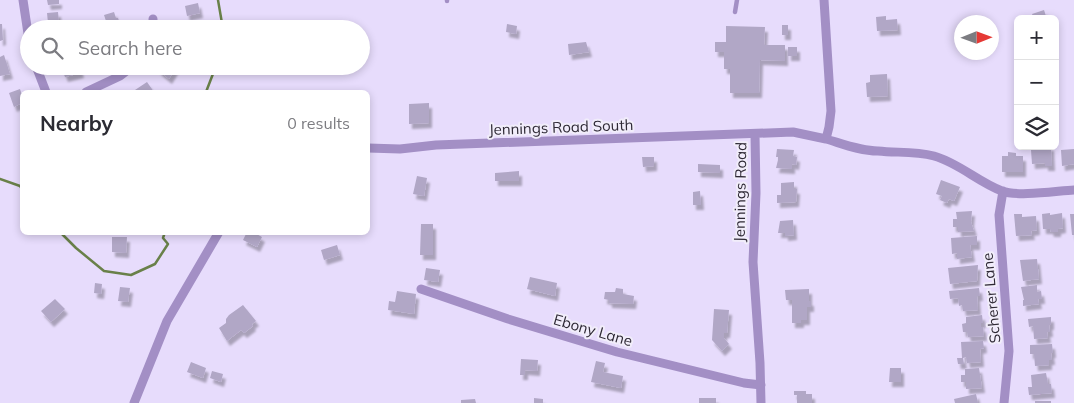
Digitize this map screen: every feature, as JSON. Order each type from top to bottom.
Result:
[{"type":"street","points":[[23,0],[26,20]]},
{"type":"street","points":[[824,0],[831,111],[830,127],[826,139]]},
{"type":"street","points":[[39,75],[45,90]]},
{"type":"street","points":[[90,90],[121,75]]},
{"type":"street","name":"Jennings Road","points":[[761,403],[753,262],[756,193],[755,134],[793,132],[859,149],[877,152],[900,151],[935,156],[954,164],[1003,191]]},
{"type":"street","name":"Jennings Road South","points":[[370,148],[400,149],[436,145],[755,134]]},
{"type":"street","points":[[1003,191],[1019,193],[1074,190]]},
{"type":"street","name":"Scherer Lane","points":[[1003,191],[999,215],[1009,350],[1004,403]]},
{"type":"street","points":[[134,403],[167,321],[217,235]]},
{"type":"street","name":"Ebony Lane","points":[[421,289],[508,319],[617,352],[744,383],[761,385]]},
{"type":"lane","points":[[736,12],[737,0]]},
{"type":"building","points":[[47,0],[59,0],[59,4],[48,5]]},
{"type":"building","points":[[198,3],[200,13],[187,16],[185,6]]},
{"type":"building","points":[[1044,10],[1046,15],[1032,15]]},
{"type":"building","points":[[58,12],[59,20],[48,20],[47,13]]},
{"type":"building","points":[[114,12],[119,20],[106,20],[104,15]]},
{"type":"building","points":[[886,16],[886,20],[897,19],[898,30],[877,31],[876,17]]},
{"type":"building","points":[[0,24],[2,24],[3,40],[0,41]]},
{"type":"building","points":[[507,24],[517,26],[516,34],[506,32]]},
{"type":"building","points":[[782,25],[788,25],[788,35],[782,35]]},
{"type":"building","points":[[726,26],[765,27],[764,45],[785,45],[785,61],[760,60],[759,93],[730,93],[730,69],[724,69],[724,52],[715,52],[715,42],[726,42]]},
{"type":"building","points":[[586,42],[589,52],[569,55],[568,44]]},
{"type":"building","points":[[788,47],[797,47],[797,56],[788,56]]},
{"type":"building","points":[[4,55],[10,74],[0,76],[0,57]]},
{"type":"building","points":[[887,74],[888,96],[867,97],[866,83],[870,82],[870,75]]},
{"type":"building","points":[[147,82],[153,90],[135,90]]},
{"type":"building","points":[[20,89],[20,104],[14,107],[9,93]]},
{"type":"building","points":[[429,103],[429,123],[409,124],[409,104]]},
{"type":"building","points":[[777,149],[794,150],[793,156],[797,157],[796,165],[792,164],[792,169],[776,168],[778,160],[778,157],[776,157]]},
{"type":"building","points":[[1074,149],[1074,164],[1062,166],[1061,150]]},
{"type":"building","points":[[1031,150],[1051,150],[1052,166],[1045,166],[1045,163],[1032,164]]},
{"type":"building","points":[[1008,152],[1016,153],[1016,156],[1023,156],[1023,172],[1002,172],[1002,156],[1008,156]]},
{"type":"building","points":[[642,157],[654,157],[654,166],[643,167]]},
{"type":"building","points":[[698,164],[720,165],[720,173],[698,172]]},
{"type":"building","points":[[519,171],[519,181],[495,181],[495,173]]},
{"type":"building","points":[[417,176],[427,178],[424,196],[413,194]]},
{"type":"building","points":[[941,180],[960,187],[954,201],[949,199],[947,203],[940,200],[942,196],[936,194]]},
{"type":"building","points":[[794,182],[794,189],[797,189],[796,202],[777,203],[777,195],[781,195],[781,183]]},
{"type":"building","points":[[700,191],[701,205],[693,205],[693,192]]},
{"type":"building","points":[[972,211],[971,222],[974,231],[958,232],[958,227],[953,227],[953,219],[957,219],[956,212]]},
{"type":"building","points":[[1050,213],[1050,215],[1062,213],[1063,228],[1058,229],[1058,232],[1043,229],[1042,214]]},
{"type":"building","points":[[1014,214],[1022,214],[1022,217],[1036,216],[1037,230],[1031,231],[1032,235],[1016,236]]},
{"type":"building","points":[[1070,214],[1074,214],[1074,235],[1072,235]]},
{"type":"building","points":[[793,220],[794,235],[785,236],[785,233],[778,233],[780,221]]},
{"type":"building","points":[[421,224],[433,224],[433,255],[420,255]]},
{"type":"building","points":[[246,235],[258,235],[262,237],[257,247],[243,240]]},
{"type":"building","points":[[977,236],[977,245],[970,245],[972,257],[957,259],[957,253],[952,254],[951,238]]},
{"type":"building","points":[[112,237],[127,237],[126,253],[112,252]]},
{"type":"building","points":[[337,245],[340,255],[324,260],[321,250]]},
{"type":"building","points":[[1037,259],[1039,279],[1023,281],[1020,260]]},
{"type":"building","points":[[978,265],[977,281],[950,284],[948,268]]},
{"type":"building","points":[[426,268],[440,270],[438,282],[424,280]]},
{"type":"building","points":[[530,277],[557,283],[555,296],[527,289]]},
{"type":"building","points":[[95,283],[102,284],[101,294],[94,293]]},
{"type":"building","points":[[1037,285],[1037,292],[1041,291],[1042,299],[1038,299],[1039,304],[1023,306],[1024,300],[1021,287]]},
{"type":"building","points":[[120,287],[130,288],[128,302],[118,301]]},
{"type":"building","points":[[616,288],[623,289],[623,294],[634,296],[633,304],[609,303],[609,300],[604,299],[605,292],[615,292]]},
{"type":"building","points":[[979,288],[980,296],[977,296],[978,310],[963,311],[962,305],[959,306],[958,298],[950,299],[949,291]]},
{"type":"building","points":[[809,289],[811,307],[807,307],[807,320],[801,320],[801,323],[792,323],[792,300],[786,300],[785,290]]},
{"type":"building","points":[[397,291],[416,294],[414,314],[388,310],[389,301],[395,302]]},
{"type":"building","points":[[55,299],[65,309],[51,322],[41,311]]},
{"type":"building","points":[[243,305],[256,321],[244,333],[241,330],[227,341],[219,328],[226,323],[229,315]]},
{"type":"building","points":[[714,309],[729,310],[727,333],[724,333],[724,338],[729,344],[722,351],[712,340]]},
{"type":"building","points":[[982,315],[983,323],[981,323],[981,327],[983,327],[984,336],[968,337],[967,332],[963,332],[962,324],[966,323],[966,317]]},
{"type":"building","points":[[1051,317],[1050,332],[1047,332],[1048,338],[1034,339],[1033,326],[1029,327],[1028,319]]},
{"type":"building","points":[[983,341],[984,348],[980,349],[981,362],[967,363],[966,357],[963,358],[964,364],[958,364],[957,358],[962,358],[961,342]]},
{"type":"building","points":[[1052,344],[1052,360],[1049,360],[1049,365],[1035,366],[1034,354],[1030,354],[1030,345]]},
{"type":"building","points":[[521,359],[538,360],[537,371],[525,370],[525,375],[520,375]]},
{"type":"building","points":[[596,361],[605,363],[603,372],[623,376],[621,388],[591,382]]},
{"type":"building","points":[[191,362],[206,368],[203,378],[187,372]]},
{"type":"building","points":[[890,368],[901,368],[901,382],[889,382]]},
{"type":"building","points":[[979,368],[982,388],[966,389],[966,382],[961,382],[961,375],[965,375],[965,369]]},
{"type":"building","points":[[212,371],[223,374],[221,382],[210,378]]},
{"type":"building","points":[[1046,373],[1048,384],[1051,384],[1052,393],[1029,395],[1028,387],[1032,387],[1031,375]]},
{"type":"building","points":[[794,391],[806,391],[806,394],[812,394],[812,403],[797,403],[797,395],[794,395]]},
{"type":"building","points":[[976,394],[978,403],[955,403],[954,399]]},
{"type":"building","points":[[534,398],[543,399],[543,403],[534,403]]},
{"type":"building","points":[[699,398],[716,398],[716,403],[699,403]]},
{"type":"building","points":[[475,399],[476,403],[461,403],[461,400]]},
{"type":"building","points":[[1035,401],[1051,401],[1051,403],[1035,403]]},
{"type":"waterway","points":[[218,0],[221,20]]},
{"type":"waterway","points":[[207,90],[213,75]]},
{"type":"waterway","points":[[0,179],[20,186]]},
{"type":"waterway","points":[[63,235],[104,271],[131,275],[155,264],[168,244],[163,238],[164,235]]}]
